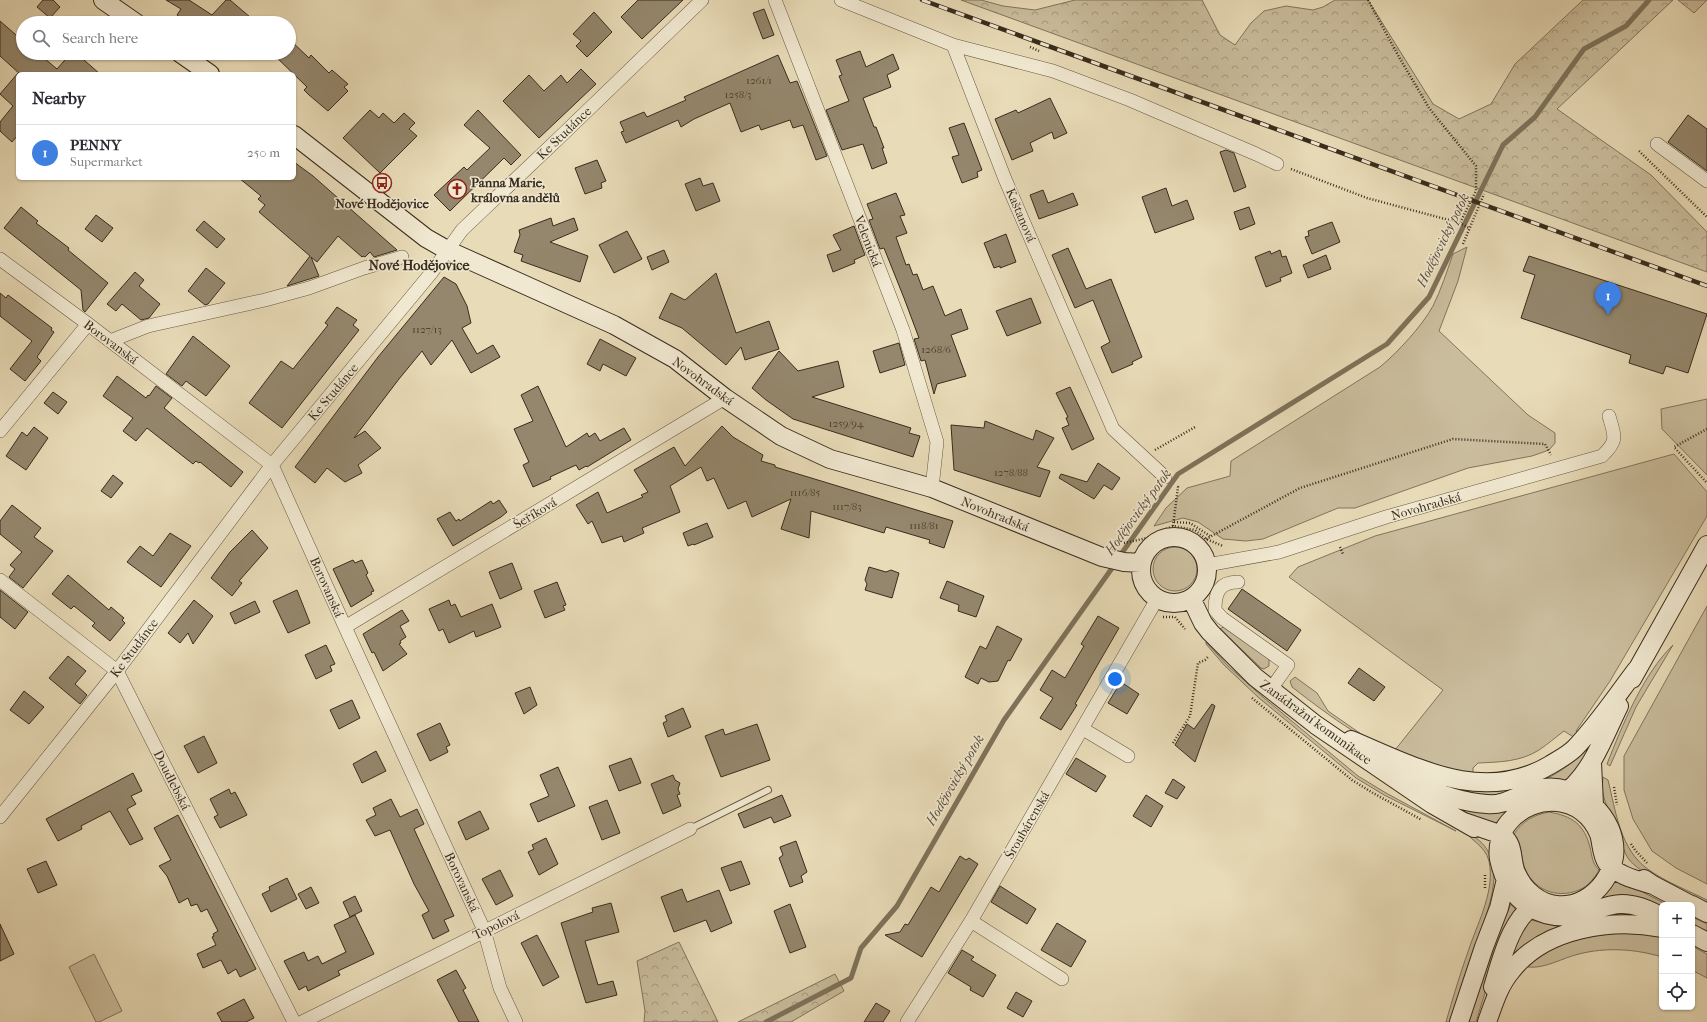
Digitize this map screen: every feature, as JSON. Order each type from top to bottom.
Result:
[{"type":"main road","points":[[103,0],[126,16]]},
{"type":"main road","points":[[190,60],[207,72]]},
{"type":"main road","name":"Novohradská","points":[[296,137],[420,234],[447,250],[614,325],[674,359],[725,398],[781,436],[830,459],[932,488],[1102,557],[1133,563]]},
{"type":"main road","points":[[1175,536],[1184,538],[1196,545],[1204,556],[1207,565],[1207,575],[1199,592],[1191,598],[1178,603],[1164,602],[1152,594],[1144,584],[1133,563],[1157,541],[1166,537],[1175,536]]},
{"type":"main road","points":[[1552,801],[1568,791],[1592,762],[1637,669],[1707,545]]},
{"type":"main road","name":"Zanádražní komunikace","points":[[1191,598],[1210,632],[1255,677],[1316,725],[1432,804],[1487,837],[1494,844],[1506,879],[1513,892],[1536,904]]},
{"type":"main road","points":[[1316,725],[1411,765],[1447,778],[1475,783],[1495,783],[1518,779],[1538,772],[1574,749],[1637,669]]},
{"type":"main road","points":[[1592,762],[1594,805]]},
{"type":"main road","points":[[1394,777],[1471,802],[1488,804],[1501,804],[1538,789],[1552,788],[1568,791],[1594,805],[1609,826],[1614,841],[1613,859],[1602,886],[1586,899],[1564,905],[1536,904],[1522,915],[1516,924],[1503,956],[1483,1022]]},
{"type":"main road","points":[[1498,855],[1502,835],[1507,824],[1515,815],[1538,803],[1552,801],[1574,806],[1585,814],[1593,823],[1599,834],[1606,862],[1613,859],[1624,863],[1653,885],[1686,902]]},
{"type":"main road","name":"Zanádražní komunikace","points":[[1464,822],[1502,835]]},
{"type":"main road","points":[[1502,835],[1509,843],[1511,848],[1515,870],[1519,878],[1529,891],[1542,913],[1557,916],[1572,916],[1586,913],[1603,906],[1622,904],[1634,905],[1659,915]]},
{"type":"main road","points":[[1460,1022],[1481,954],[1499,908],[1506,879]]},
{"type":"main road","points":[[1695,907],[1707,913]]},
{"type":"main road","points":[[1487,1022],[1497,994],[1512,970],[1521,960],[1545,942],[1567,934],[1594,928],[1626,924],[1659,928]]},
{"type":"main road","points":[[1695,936],[1707,942]]},
{"type":"street","name":"Ke Studánce","points":[[0,817],[117,671],[272,465],[432,272],[462,230],[702,0]]},
{"type":"street","name":"Velenická","points":[[775,0],[903,330],[937,442],[932,488]]},
{"type":"street","points":[[841,0],[954,45],[1053,71],[1130,100],[1277,164]]},
{"type":"street","name":"Kaštanová","points":[[954,45],[1005,179],[1113,430],[1165,477]]},
{"type":"street","points":[[1657,144],[1707,181]]},
{"type":"street","points":[[110,341],[148,326],[265,300],[309,288],[364,268],[402,257]]},
{"type":"street","name":"Borovanská","points":[[0,259],[88,324],[272,465],[484,930],[500,988],[516,1022]]},
{"type":"street","points":[[0,431],[88,324]]},
{"type":"street","name":"Šeříková","points":[[345,628],[725,398]]},
{"type":"street","name":"Novohradská","points":[[1207,565],[1279,552],[1386,517],[1602,456],[1612,446],[1615,437],[1609,416]]},
{"type":"street","name":"Doudlebská","points":[[0,580],[117,671],[294,1022]]},
{"type":"street","points":[[1238,582],[1229,582],[1220,588],[1216,594],[1215,610],[1222,618],[1288,665],[1270,689]]},
{"type":"street","name":"Šroubárenská","points":[[907,1022],[971,921],[1083,729],[1157,598]]},
{"type":"street","points":[[1210,632],[1222,618]]},
{"type":"street","points":[[1083,729],[1128,756]]},
{"type":"street","name":"Topolová","points":[[302,1022],[484,930],[690,829]]},
{"type":"street","points":[[971,921],[1062,980]]},
{"type":"lane","points":[[690,829],[768,790]]},
{"type":"path","points":[[1368,0],[1429,108],[1476,166],[1476,191],[1460,223]]},
{"type":"path","points":[[1030,47],[1039,51]]},
{"type":"path","points":[[1639,151],[1707,217]]},
{"type":"path","points":[[1277,164],[1367,198],[1460,223],[1469,228]]},
{"type":"path","points":[[1463,244],[1484,194]]},
{"type":"path","points":[[1143,457],[1195,427]]},
{"type":"path","points":[[1707,429],[1674,447],[1707,483]]},
{"type":"path","points":[[1206,539],[1300,488],[1453,439],[1545,444],[1557,469]]},
{"type":"path","points":[[1173,526],[1178,487]]},
{"type":"path","points":[[1174,522],[1190,523],[1210,536]]},
{"type":"path","points":[[1120,544],[1139,540],[1173,526],[1195,530],[1206,539],[1219,546],[1225,547]]},
{"type":"path","points":[[1338,544],[1343,554]]},
{"type":"path","points":[[1173,743],[1190,716],[1198,663],[1205,660],[1209,656]]},
{"type":"path","points":[[1614,787],[1619,810]]},
{"type":"path","points":[[1629,840],[1635,850],[1651,866]]},
{"type":"path","points":[[1484,895],[1485,869]]},
{"type":"green space","points":[[961,0],[981,0],[1003,6],[1035,10],[1075,0],[1202,0],[1220,35],[1235,45],[1251,23],[1264,11],[1286,6],[1313,10],[1323,7],[1335,0],[1368,0],[1433,104],[1459,119],[1491,104],[1515,64],[1583,0],[1673,0],[1557,109],[1651,175],[1707,232],[1707,272]]},
{"type":"green space","points":[[1678,0],[1707,0],[1694,13]]},
{"type":"green space","points":[[1467,247],[1458,281],[1439,331],[1528,415],[1555,433],[1555,443],[1549,450],[1532,456],[1468,468],[1355,508],[1338,508],[1263,539],[1246,541],[1223,539],[1198,522],[1183,518],[1154,526],[1166,508],[1187,488],[1230,476],[1231,461],[1380,367],[1387,361],[1423,322],[1433,306],[1439,294],[1453,254]]},
{"type":"green space","points":[[1707,399],[1707,475],[1662,429],[1661,409]]},
{"type":"green space","points":[[1674,454],[1707,492],[1707,516],[1610,681],[1576,731],[1579,734],[1575,738],[1564,731],[1532,754],[1509,761],[1478,763],[1473,768],[1473,775],[1468,775],[1420,764],[1385,749],[1337,721],[1292,687],[1290,681],[1295,677],[1317,693],[1328,711],[1364,736],[1395,750],[1443,690],[1289,577],[1298,567],[1375,536]]},
{"type":"green space","points":[[1171,547],[1179,547],[1191,553],[1197,565],[1197,573],[1191,585],[1179,591],[1171,591],[1159,585],[1153,573],[1153,565],[1159,553]]},
{"type":"green space","points":[[1707,606],[1707,884],[1676,868],[1652,851],[1633,819],[1624,790],[1624,756]]},
{"type":"green space","points":[[1223,627],[1264,655],[1269,660],[1269,666],[1264,669],[1261,668],[1220,629]]},
{"type":"green space","points":[[1206,642],[1228,666],[1264,698],[1358,776],[1456,831],[1384,795],[1356,778],[1259,698],[1224,665],[1206,644]]},
{"type":"green space","points":[[1673,645],[1636,707],[1610,766],[1607,764],[1634,701],[1652,670]]},
{"type":"green space","points":[[1586,749],[1588,750],[1573,779],[1489,798],[1442,787],[1443,784],[1474,790],[1505,791],[1516,789],[1549,778],[1569,765]]},
{"type":"green space","points":[[1603,777],[1608,780],[1617,817],[1625,841],[1639,862],[1663,878],[1707,900],[1707,904],[1676,890],[1642,871],[1628,858],[1624,850],[1619,830],[1604,797],[1602,785]]},
{"type":"green space","points":[[1458,808],[1510,809],[1500,827]]},
{"type":"green space","points":[[1549,812],[1564,816],[1576,822],[1584,832],[1594,862],[1599,870],[1588,884],[1575,892],[1558,893],[1550,892],[1542,888],[1529,877],[1523,865],[1519,842],[1514,834],[1529,819]]},
{"type":"green space","points":[[1468,833],[1482,843],[1490,856],[1494,871],[1493,886],[1485,919],[1450,1022],[1446,1022],[1463,965],[1485,905],[1490,883],[1489,861],[1487,855],[1469,836]]},
{"type":"green space","points":[[1615,878],[1662,902],[1659,902],[1659,909],[1601,899]]},
{"type":"green space","points":[[1511,904],[1517,911],[1493,967],[1476,1022],[1469,1022],[1492,949]]},
{"type":"green space","points":[[1609,912],[1638,915],[1611,919],[1530,942],[1513,953],[1527,919],[1556,926],[1569,925]]},
{"type":"green space","points":[[1695,918],[1707,924],[1707,931],[1695,925]]},
{"type":"green space","points":[[1620,933],[1659,936],[1659,956],[1642,952],[1600,950],[1579,954],[1547,965],[1528,967],[1538,958],[1559,946],[1583,938]]},
{"type":"green space","points":[[679,942],[718,1022],[644,1022],[645,1011],[637,961]]},
{"type":"green space","points":[[1695,948],[1707,954],[1707,978],[1695,972]]},
{"type":"green space","points":[[94,954],[122,1011],[99,1022],[96,1022],[69,967]]},
{"type":"green space","points":[[835,974],[844,991],[791,1022],[738,1022]]},
{"type":"building","points":[[43,0],[53,0],[60,7],[52,16],[48,16],[37,7]]},
{"type":"building","points":[[166,0],[189,0],[212,15],[226,0],[230,0],[249,16],[178,16],[177,15],[181,9]]},
{"type":"building","points":[[638,0],[683,0],[642,39],[621,17]]},
{"type":"building","points":[[764,9],[774,35],[763,39],[753,13]]},
{"type":"building","points":[[594,12],[612,32],[587,57],[576,46],[581,41],[573,34]]},
{"type":"building","points":[[0,21],[16,35],[16,60],[46,60],[57,69],[65,60],[84,60],[98,72],[18,72],[0,56]]},
{"type":"building","points":[[296,46],[309,58],[311,55],[329,73],[332,70],[348,84],[344,87],[348,91],[328,111],[304,90],[307,87],[296,76],[296,72],[292,72],[279,60],[296,60]]},
{"type":"building","points":[[860,51],[866,67],[893,54],[899,69],[887,75],[891,87],[863,98],[884,148],[882,148],[887,163],[872,169],[863,144],[842,150],[826,110],[849,101],[839,76],[842,75],[836,60]]},
{"type":"building","points":[[778,55],[790,83],[797,81],[827,156],[816,160],[803,125],[793,128],[790,120],[761,130],[759,125],[741,132],[730,103],[694,119],[681,127],[678,120],[626,143],[621,132],[624,131],[620,122],[644,112],[647,117],[686,100],[684,97]]},
{"type":"building","points":[[581,69],[596,84],[539,138],[503,101],[529,75],[544,91],[561,75],[567,83]]},
{"type":"building","points":[[16,75],[16,137],[12,142],[0,131],[0,122],[13,106],[0,94]]},
{"type":"building","points":[[1050,98],[1067,133],[1054,139],[1052,132],[1030,143],[1033,151],[1012,160],[995,119],[1016,110],[1018,113]]},
{"type":"building","points":[[370,110],[379,118],[383,113],[394,123],[404,113],[415,123],[409,129],[417,136],[380,173],[343,138]]},
{"type":"building","points":[[478,110],[521,155],[511,165],[504,158],[450,211],[434,195],[464,167],[467,170],[490,148],[464,125]]},
{"type":"building","points":[[1688,115],[1707,129],[1707,171],[1668,142]]},
{"type":"building","points":[[964,123],[982,170],[977,172],[978,177],[962,183],[952,157],[959,155],[949,128]]},
{"type":"building","points":[[1226,150],[1234,153],[1246,187],[1234,192],[1220,152]]},
{"type":"building","points":[[597,160],[606,181],[601,183],[602,188],[585,194],[575,168]]},
{"type":"building","points":[[296,163],[313,176],[397,250],[374,257],[370,252],[365,257],[362,257],[338,236],[317,262],[311,257],[319,276],[287,286],[310,256],[259,212],[265,205],[258,199],[261,196],[241,180],[296,180]]},
{"type":"building","points":[[700,178],[703,186],[713,183],[720,201],[696,211],[685,184]]},
{"type":"building","points":[[1166,188],[1172,206],[1187,200],[1194,219],[1155,233],[1142,197]]},
{"type":"building","points":[[1043,190],[1048,203],[1073,193],[1078,205],[1039,219],[1030,195]]},
{"type":"building","points":[[896,193],[905,215],[900,216],[907,233],[896,237],[906,265],[909,264],[913,275],[917,274],[923,290],[933,286],[945,316],[961,309],[968,329],[951,335],[966,376],[937,384],[934,394],[925,360],[921,361],[914,339],[919,338],[884,248],[880,249],[869,220],[873,219],[867,204]]},
{"type":"building","points":[[21,207],[38,221],[36,223],[69,248],[68,250],[108,283],[85,312],[83,310],[81,290],[4,228]]},
{"type":"building","points":[[1249,207],[1255,224],[1240,230],[1234,212]]},
{"type":"building","points":[[96,215],[113,228],[102,242],[85,229]]},
{"type":"building","points":[[551,218],[553,226],[574,218],[578,230],[550,242],[588,256],[580,282],[521,261],[523,255],[514,252],[520,235],[519,230]]},
{"type":"building","points":[[204,221],[225,239],[217,248],[196,230]]},
{"type":"building","points":[[1332,222],[1340,242],[1312,254],[1305,237],[1309,236],[1308,231]]},
{"type":"building","points":[[854,226],[865,255],[854,260],[855,263],[833,272],[827,255],[841,250],[833,235]]},
{"type":"building","points":[[627,231],[642,259],[614,273],[599,245]]},
{"type":"building","points":[[1006,234],[1016,262],[1000,268],[1000,266],[994,268],[984,243]]},
{"type":"building","points":[[1068,248],[1086,289],[1111,279],[1142,357],[1132,362],[1133,364],[1112,373],[1101,347],[1110,342],[1093,300],[1075,308],[1052,255]]},
{"type":"building","points":[[664,250],[669,262],[652,270],[647,257]]},
{"type":"building","points":[[1280,250],[1282,257],[1286,256],[1292,273],[1280,278],[1281,281],[1266,287],[1255,257],[1270,251],[1271,254]]},
{"type":"building","points":[[1326,255],[1331,269],[1308,278],[1303,265]]},
{"type":"building","points":[[1529,256],[1707,314],[1688,373],[1666,366],[1663,374],[1629,363],[1631,355],[1521,318],[1535,275],[1523,271]]},
{"type":"building","points":[[206,268],[225,283],[208,304],[205,305],[188,291]]},
{"type":"building","points":[[135,272],[144,280],[139,286],[160,304],[149,318],[141,320],[122,304],[116,311],[107,304]]},
{"type":"building","points":[[716,273],[736,333],[769,321],[779,349],[745,360],[741,347],[726,365],[682,328],[659,318],[671,293],[685,300]]},
{"type":"building","points":[[444,277],[456,284],[467,306],[471,323],[462,328],[477,354],[493,345],[500,357],[471,373],[452,340],[431,365],[422,351],[354,438],[365,431],[381,448],[358,465],[362,473],[345,482],[327,468],[315,483],[295,467],[378,357]]},
{"type":"building","points":[[0,293],[6,298],[8,295],[52,328],[51,330],[54,332],[37,357],[41,361],[25,381],[10,369],[32,341],[0,316]]},
{"type":"building","points":[[1031,298],[1041,323],[1007,336],[996,311]]},
{"type":"building","points":[[337,307],[357,320],[353,325],[359,330],[282,428],[249,403],[281,361],[293,369],[328,325],[325,323]]},
{"type":"building","points":[[193,336],[230,366],[206,396],[186,381],[182,386],[166,374]]},
{"type":"building","points":[[600,339],[636,358],[626,376],[603,364],[600,371],[587,364]]},
{"type":"building","points":[[899,343],[905,365],[880,373],[873,351]]},
{"type":"building","points":[[779,351],[798,371],[838,361],[844,387],[812,397],[911,428],[909,433],[920,436],[913,457],[793,419],[766,400],[752,388]]},
{"type":"building","points":[[117,376],[146,398],[156,386],[172,398],[164,408],[243,472],[231,487],[200,462],[199,463],[196,461],[193,464],[147,428],[136,441],[123,431],[133,418],[103,396]]},
{"type":"building","points":[[538,386],[566,447],[587,433],[589,437],[595,433],[600,441],[624,428],[631,440],[587,467],[586,466],[579,470],[576,465],[533,487],[523,465],[529,462],[514,429],[533,421],[521,395]]},
{"type":"building","points":[[1070,387],[1094,439],[1072,450],[1062,428],[1069,425],[1066,418],[1068,417],[1056,393]]},
{"type":"building","points":[[53,392],[67,402],[58,414],[44,403]]},
{"type":"building","points":[[985,421],[1033,440],[1036,430],[1054,438],[1037,467],[1050,471],[1040,497],[954,470],[951,425],[984,428]]},
{"type":"building","points":[[722,426],[733,437],[763,455],[761,461],[775,465],[775,467],[953,521],[944,548],[929,543],[930,540],[886,527],[884,533],[811,511],[809,538],[781,529],[791,499],[752,517],[746,501],[728,509],[714,478],[707,481],[701,467],[670,486],[680,512],[642,528],[644,533],[624,542],[622,536],[602,543],[592,521],[588,524],[576,505],[598,492],[607,513],[643,497],[641,495],[648,492],[634,470],[674,447],[685,466]]},
{"type":"building","points":[[34,427],[48,438],[26,470],[6,456],[22,432],[27,436]]},
{"type":"building","points":[[1098,463],[1120,478],[1112,490],[1104,485],[1094,499],[1059,478],[1061,474],[1087,482]]},
{"type":"building","points":[[113,475],[123,483],[111,498],[101,491]]},
{"type":"building","points":[[499,500],[507,512],[453,546],[437,519],[450,512],[456,521],[459,519],[460,521],[491,501],[493,504]]},
{"type":"building","points":[[12,505],[41,528],[34,537],[53,551],[23,588],[9,577],[15,569],[10,565],[22,552],[0,534],[0,521]]},
{"type":"building","points":[[707,523],[713,537],[688,546],[683,533]]},
{"type":"building","points":[[252,530],[268,548],[239,581],[242,583],[232,596],[211,578],[230,552]]},
{"type":"building","points":[[170,533],[191,546],[161,587],[127,562],[140,546],[153,556]]},
{"type":"building","points":[[353,560],[355,563],[362,560],[368,573],[366,575],[374,591],[371,592],[372,594],[351,607],[333,569]]},
{"type":"building","points":[[512,563],[522,589],[500,599],[489,572]]},
{"type":"building","points":[[869,567],[886,572],[891,570],[899,573],[892,598],[865,590],[867,584],[865,580]]},
{"type":"building","points":[[68,575],[109,610],[111,607],[124,618],[122,620],[125,623],[110,641],[92,626],[95,623],[74,606],[71,609],[52,594]]},
{"type":"building","points":[[947,581],[984,596],[976,617],[958,611],[959,605],[940,598]]},
{"type":"building","points":[[557,582],[566,605],[563,606],[565,610],[545,618],[534,591]]},
{"type":"building","points":[[1242,589],[1301,630],[1287,651],[1228,609]]},
{"type":"building","points":[[0,590],[28,612],[15,629],[0,617]]},
{"type":"building","points":[[297,590],[310,623],[288,633],[273,601]]},
{"type":"building","points":[[194,600],[213,616],[193,644],[188,633],[180,643],[168,633]]},
{"type":"building","points":[[449,600],[451,606],[455,604],[461,617],[492,604],[501,627],[476,637],[474,631],[449,643],[443,629],[439,631],[429,609]]},
{"type":"building","points":[[255,601],[260,612],[235,624],[230,613]]},
{"type":"building","points":[[402,610],[409,621],[400,626],[406,637],[400,641],[401,643],[399,644],[407,654],[383,671],[363,634]]},
{"type":"building","points":[[1098,616],[1119,628],[1075,704],[1077,705],[1061,730],[1040,718],[1053,698],[1040,690],[1052,670],[1065,678],[1084,646],[1081,644]]},
{"type":"building","points":[[997,626],[1022,639],[1010,661],[1008,660],[998,681],[989,682],[981,678],[978,684],[965,677],[980,646],[986,649]]},
{"type":"building","points":[[326,645],[335,664],[330,666],[332,671],[316,679],[305,655]]},
{"type":"building","points":[[68,656],[86,671],[75,684],[87,695],[80,704],[49,678]]},
{"type":"building","points":[[1359,668],[1385,687],[1374,701],[1348,683]]},
{"type":"building","points":[[1121,682],[1139,694],[1127,714],[1108,703]]},
{"type":"building","points":[[530,687],[537,705],[524,714],[515,693]]},
{"type":"building","points":[[24,691],[44,707],[29,724],[10,710]]},
{"type":"building","points":[[352,700],[360,718],[339,729],[330,710]]},
{"type":"building","points":[[1212,704],[1215,706],[1195,762],[1175,745],[1187,724],[1194,729]]},
{"type":"building","points":[[683,708],[691,727],[668,737],[663,723],[667,721],[665,716]]},
{"type":"building","points":[[440,723],[450,745],[446,747],[448,752],[430,761],[417,734]]},
{"type":"building","points":[[757,724],[770,760],[721,777],[705,736],[723,729],[725,735]]},
{"type":"building","points":[[204,736],[217,763],[198,773],[184,746]]},
{"type":"building","points":[[376,751],[386,771],[362,783],[353,764]]},
{"type":"building","points":[[631,758],[641,783],[619,791],[609,766]]},
{"type":"building","points":[[1076,758],[1106,776],[1096,792],[1066,774]]},
{"type":"building","points":[[558,767],[575,806],[538,822],[530,804],[549,796],[540,775]]},
{"type":"building","points":[[133,773],[142,791],[131,796],[136,804],[127,809],[143,839],[130,845],[110,811],[81,826],[82,829],[58,841],[46,819]]},
{"type":"building","points":[[673,775],[675,780],[680,783],[678,789],[680,794],[677,795],[681,806],[663,814],[651,784]]},
{"type":"building","points":[[1173,779],[1185,787],[1177,799],[1165,793]]},
{"type":"building","points":[[229,789],[231,794],[235,792],[247,815],[220,828],[214,817],[218,815],[210,799]]},
{"type":"building","points":[[782,795],[791,816],[774,823],[771,817],[744,828],[738,814]]},
{"type":"building","points":[[1146,795],[1163,806],[1151,827],[1133,816]]},
{"type":"building","points":[[391,799],[400,817],[417,809],[424,824],[414,829],[454,916],[444,920],[449,931],[433,939],[422,915],[429,911],[414,884],[390,830],[375,836],[366,820],[376,815],[373,808]]},
{"type":"building","points":[[607,800],[620,833],[602,840],[589,807]]},
{"type":"building","points":[[480,811],[489,829],[466,840],[458,822]]},
{"type":"building","points":[[178,815],[256,969],[240,977],[236,969],[228,974],[221,960],[203,968],[197,954],[216,945],[212,937],[214,936],[213,934],[218,931],[207,909],[201,912],[197,904],[191,906],[188,898],[179,903],[167,876],[159,866],[171,860],[154,828]]},
{"type":"building","points":[[546,838],[558,864],[539,875],[528,852],[534,849],[532,845]]},
{"type":"building","points":[[796,841],[807,872],[801,876],[803,882],[790,887],[779,858],[783,855],[780,847]]},
{"type":"building","points":[[960,856],[966,860],[969,858],[978,864],[922,957],[885,935],[900,932],[905,924],[908,925],[931,887],[939,892]]},
{"type":"building","points":[[46,861],[57,885],[38,893],[27,869]]},
{"type":"building","points":[[741,861],[750,884],[730,891],[721,868]]},
{"type":"building","points":[[500,870],[513,896],[496,905],[482,879]]},
{"type":"building","points":[[287,878],[297,899],[271,912],[262,894],[270,890],[269,887]]},
{"type":"building","points":[[1000,886],[1036,909],[1027,924],[991,902]]},
{"type":"building","points":[[311,887],[319,903],[306,909],[298,894]]},
{"type":"building","points":[[682,889],[687,902],[719,890],[732,923],[711,932],[706,920],[674,932],[661,897]]},
{"type":"building","points":[[355,896],[362,911],[350,917],[343,902]]},
{"type":"building","points":[[611,903],[619,932],[585,941],[598,985],[613,981],[617,995],[586,1003],[561,923],[593,912],[592,908]]},
{"type":"building","points":[[790,904],[806,947],[790,953],[774,911]]},
{"type":"building","points":[[355,915],[374,954],[338,971],[340,975],[308,991],[306,986],[299,990],[284,961],[304,952],[308,961],[318,956],[322,964],[346,952],[334,925]]},
{"type":"building","points":[[1057,923],[1086,941],[1071,967],[1041,950]]},
{"type":"building","points":[[0,924],[14,954],[0,961]]},
{"type":"building","points":[[537,935],[559,977],[543,986],[521,943]]},
{"type":"building","points":[[962,950],[974,957],[971,960],[996,975],[983,997],[970,990],[971,987],[948,973]]},
{"type":"building","points":[[456,970],[466,988],[463,990],[479,1022],[459,1022],[437,980]]},
{"type":"building","points":[[1016,992],[1032,1001],[1023,1017],[1007,1008]]},
{"type":"building","points":[[244,999],[254,1018],[246,1022],[222,1022],[217,1013]]},
{"type":"building","points":[[876,1003],[890,1011],[883,1022],[864,1022]]},
{"type":"waterway","name":"Hodějovický potok","points":[[1119,557],[1178,474],[1387,344],[1429,297],[1503,145],[1535,117],[1584,49],[1626,26],[1649,0]]},
{"type":"waterway","name":"Hodějovický potok","points":[[766,1022],[851,978],[861,948],[897,906],[1004,720],[1115,564]]},
{"type":"railway","points":[[922,0],[1707,286]]},
{"type":"place","name":"Nové Hodějovice","points":[[382,183]]},
{"type":"place","name":"Panna Marie, královna andělů","points":[[457,189]]},
{"type":"place","name":"PENNY","points":[[1608,315]]},
{"type":"district","name":"Nové Hodějovice","points":[[419,265]]}]
